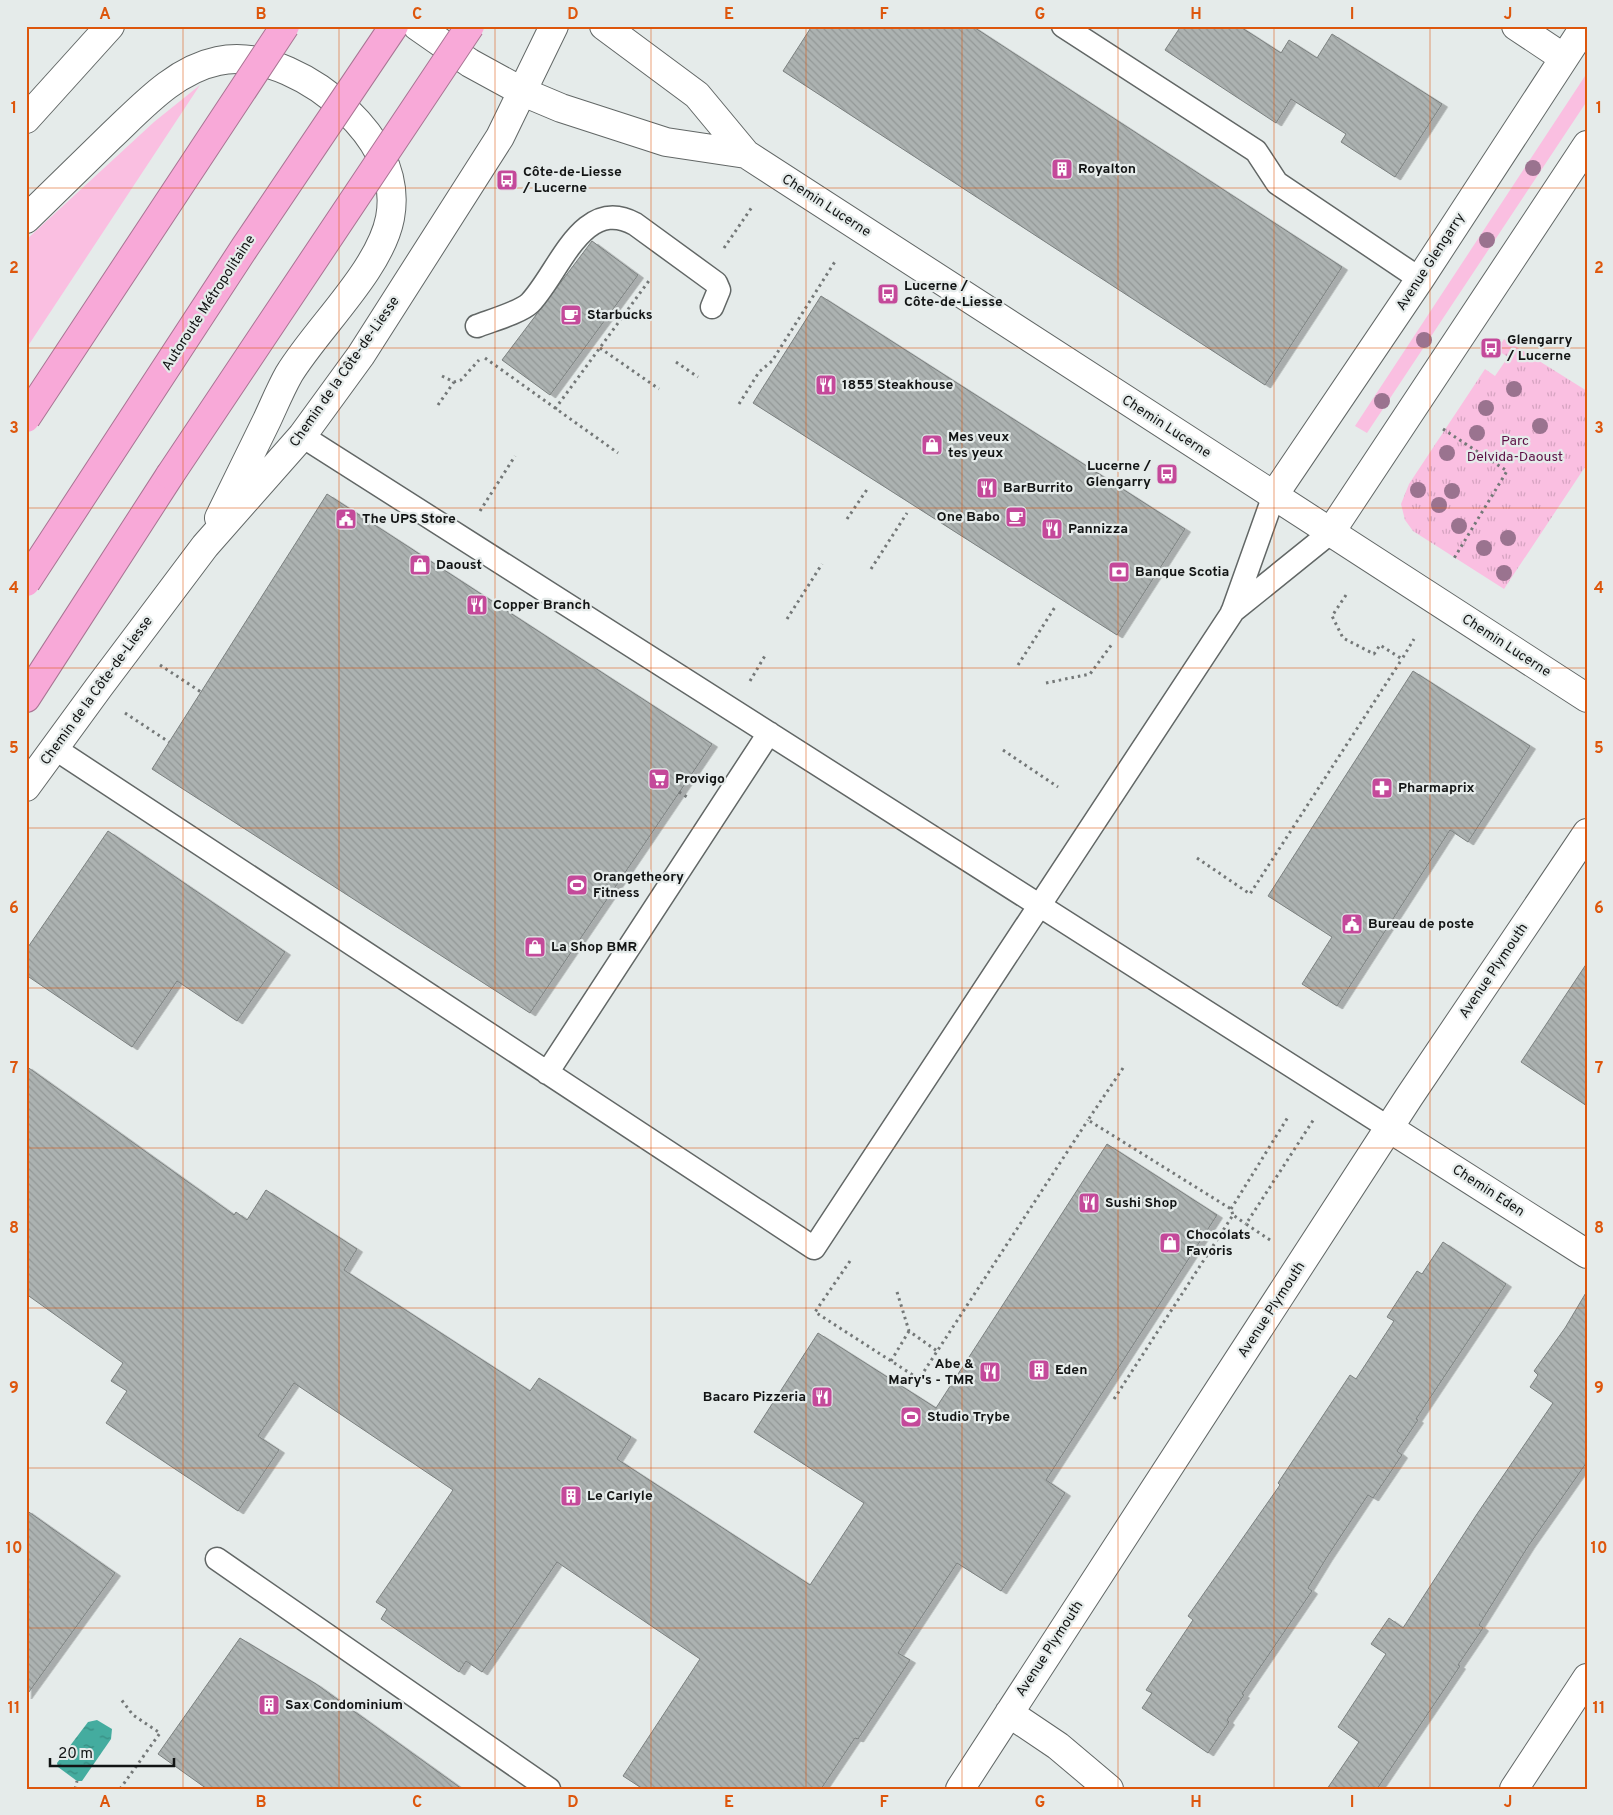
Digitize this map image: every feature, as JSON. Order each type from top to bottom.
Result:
[{"type":"highway","points":[[26,418],[286,26]]},
{"type":"highway","name":"Autoroute Métropolitaine","points":[[26,582],[245,247],[394,26]]},
{"type":"highway","points":[[26,698],[170,475],[470,26]]},
{"type":"main road","points":[[26,119],[110,26]]},
{"type":"main road","name":"Chemin Lucerne","points":[[416,26],[470,63],[523,92],[585,117],[666,142],[746,154]]},
{"type":"main road","name":"Chemin de la Côte-de-Liesse","points":[[26,787],[205,546],[302,436],[387,315],[500,137],[554,26]]},
{"type":"main road","name":"Chemin Lucerne","points":[[604,26],[697,94],[746,154],[1587,698]]},
{"type":"main road","points":[[1516,26],[1564,58]]},
{"type":"main road","name":"Avenue Glengarry","points":[[1274,495],[1420,279],[1586,26]]},
{"type":"main road","points":[[26,219],[152,97],[192,70],[218,61],[252,61],[275,67],[307,81],[337,101],[365,128],[386,162],[392,185],[392,204],[382,242],[358,281],[289,374],[205,546]]},
{"type":"main road","points":[[1330,533],[1587,145]]},
{"type":"main road","name":"Avenue Plymouth","points":[[960,1789],[1389,1128],[1587,833]]},
{"type":"main road","name":"Chemin Eden","points":[[1389,1128],[1587,1254]]},
{"type":"main road","points":[[1514,1789],[1587,1678]]},
{"type":"main road","points":[[1009,1713],[1058,1746],[1109,1789]]},
{"type":"lane","points":[[1063,26],[1256,151],[1277,183],[1420,279]]},
{"type":"lane","points":[[477,326],[529,304],[581,233],[594,222],[610,217],[619,217],[635,224],[716,283],[719,290],[712,307]]},
{"type":"lane","points":[[302,436],[1389,1128]]},
{"type":"lane","points":[[54,748],[814,1248],[1232,612],[1274,495]]},
{"type":"lane","points":[[1232,612],[1330,533]]},
{"type":"lane","points":[[548,1073],[769,733]]},
{"type":"lane","points":[[217,1559],[549,1789]]},
{"type":"path","points":[[718,253],[735,235],[752,208]]},
{"type":"path","points":[[739,404],[759,372],[772,361],[836,260]]},
{"type":"path","points":[[555,408],[656,270]]},
{"type":"path","points":[[600,348],[659,389]]},
{"type":"path","points":[[442,376],[454,382],[462,380],[482,356],[618,453]]},
{"type":"path","points":[[676,362],[698,377]]},
{"type":"path","points":[[438,405],[454,382]]},
{"type":"path","points":[[1440,427],[1506,471],[1452,560]]},
{"type":"path","points":[[482,507],[516,456]]},
{"type":"path","points":[[847,520],[868,488]]},
{"type":"path","points":[[871,569],[907,513]]},
{"type":"path","points":[[787,619],[822,564]]},
{"type":"path","points":[[1346,595],[1332,616],[1343,638],[1374,654],[1380,645],[1402,659]]},
{"type":"path","points":[[1018,665],[1055,607]]},
{"type":"path","points":[[1197,858],[1250,894],[1414,639]]},
{"type":"path","points":[[1046,683],[1090,674],[1112,644]]},
{"type":"path","points":[[748,684],[766,654]]},
{"type":"path","points":[[156,662],[201,692]]},
{"type":"path","points":[[118,709],[169,742]]},
{"type":"path","points":[[1003,750],[1058,787]]},
{"type":"path","points":[[850,1261],[815,1312],[919,1379],[1123,1068]]},
{"type":"path","points":[[1246,1224],[1316,1116]]},
{"type":"path","points":[[1231,1209],[1288,1117]]},
{"type":"path","points":[[1088,1120],[1231,1209],[1233,1215],[1270,1240]]},
{"type":"path","points":[[1114,1399],[1233,1215]]},
{"type":"path","points":[[897,1292],[909,1331],[938,1351]]},
{"type":"path","points":[[890,1361],[909,1331]]},
{"type":"path","points":[[120,1698],[133,1715],[160,1733],[120,1789]]},
{"type":"path","points":[[75,1789],[77,1781]]},
{"type":"green space","points":[[1587,73],[1587,101],[1367,433],[1355,426]]},
{"type":"green space","points":[[200,85],[26,349],[26,240],[154,122]]},
{"type":"green space","name":"Parc Delvida-Daoust","points":[[1504,339],[1587,391],[1587,464],[1504,589],[1413,531],[1405,520],[1401,504],[1409,484],[1485,369],[1495,376],[1508,357],[1497,350]]},
{"type":"water","points":[[97,1720],[112,1729],[111,1739],[82,1781],[77,1781],[58,1767],[57,1763],[88,1722]]},
{"type":"building","name":"Royalton","points":[[812,26],[972,26],[1342,267],[1265,385],[783,71]]},
{"type":"building","points":[[1181,26],[1239,26],[1281,53],[1289,40],[1317,58],[1332,34],[1442,104],[1395,177],[1341,142],[1346,134],[1291,99],[1276,123],[1165,50]]},
{"type":"building","points":[[592,241],[638,275],[550,395],[502,360]]},
{"type":"building","points":[[821,296],[1185,529],[1117,635],[753,403]]},
{"type":"building","points":[[327,494],[712,744],[530,1013],[152,769]]},
{"type":"building","points":[[1413,671],[1530,746],[1468,842],[1450,830],[1337,1006],[1302,984],[1332,937],[1268,896]]},
{"type":"building","points":[[108,831],[285,952],[237,1021],[177,981],[132,1047],[26,975],[26,950]]},
{"type":"building","points":[[1587,963],[1587,1106],[1521,1062]]},
{"type":"building","points":[[26,1066],[234,1215],[236,1212],[247,1220],[266,1190],[357,1249],[344,1270],[530,1391],[539,1378],[631,1437],[617,1459],[810,1585],[864,1503],[754,1432],[818,1333],[936,1408],[1107,1144],[1217,1215],[1046,1480],[1065,1493],[1001,1591],[957,1563],[898,1653],[910,1660],[858,1739],[855,1738],[821,1789],[643,1789],[623,1776],[700,1659],[557,1562],[482,1672],[466,1661],[459,1672],[381,1619],[387,1609],[376,1602],[453,1490],[294,1383],[258,1436],[279,1450],[238,1511],[106,1423],[127,1391],[111,1381],[123,1363],[26,1294]]},
{"type":"building","points":[[1443,1242],[1506,1284],[1416,1419],[1418,1420],[1397,1451],[1402,1455],[1373,1498],[1368,1495],[1327,1557],[1308,1588],[1312,1591],[1242,1694],[1244,1695],[1227,1720],[1229,1722],[1208,1753],[1142,1708],[1152,1693],[1146,1690],[1193,1620],[1188,1616],[1280,1485],[1278,1483],[1350,1375],[1356,1379],[1394,1321],[1387,1317],[1417,1271],[1422,1274]]},
{"type":"building","points":[[1587,1291],[1587,1462],[1529,1545],[1479,1625],[1483,1628],[1458,1665],[1460,1666],[1377,1789],[1327,1789],[1359,1742],[1338,1727],[1386,1654],[1371,1644],[1389,1618],[1403,1628],[1477,1514],[1553,1403],[1530,1387],[1538,1375],[1534,1371],[1565,1328]]},
{"type":"building","points":[[26,1510],[115,1573],[26,1696]]},
{"type":"building","name":"Sax Condominium","points":[[240,1638],[316,1684],[462,1789],[207,1789],[158,1754]]},
{"type":"place","name":"Royalton","points":[[1062,169]]},
{"type":"place","name":"Côte-de-Liesse / Lucerne","points":[[507,180]]},
{"type":"place","name":"Lucerne / Côte-de-Liesse","points":[[888,294]]},
{"type":"place","name":"Starbucks","points":[[571,315]]},
{"type":"place","name":"Glengarry / Lucerne","points":[[1491,348]]},
{"type":"place","name":"1855 Steakhouse","points":[[826,385]]},
{"type":"place","name":"Mes veux tes yeux","points":[[932,445]]},
{"type":"place","name":"Lucerne / Glengarry","points":[[1167,474]]},
{"type":"place","name":"BarBurrito","points":[[987,488]]},
{"type":"place","name":"One Babo","points":[[1016,517]]},
{"type":"place","name":"The UPS Store","points":[[346,519]]},
{"type":"place","name":"Pannizza","points":[[1052,529]]},
{"type":"place","name":"Daoust","points":[[420,565]]},
{"type":"place","name":"Banque Scotia","points":[[1119,572]]},
{"type":"place","name":"Copper Branch","points":[[477,605]]},
{"type":"place","name":"Provigo","points":[[659,779]]},
{"type":"place","name":"Pharmaprix","points":[[1382,788]]},
{"type":"place","name":"Orangetheory Fitness","points":[[577,885]]},
{"type":"place","name":"Bureau de poste","points":[[1352,924]]},
{"type":"place","name":"La Shop BMR","points":[[535,947]]},
{"type":"place","name":"Sushi Shop","points":[[1089,1203]]},
{"type":"place","name":"Chocolats Favoris","points":[[1170,1243]]},
{"type":"place","name":"Eden","points":[[1039,1370]]},
{"type":"place","name":"Abe & Mary's - TMR","points":[[990,1372]]},
{"type":"place","name":"Bacaro Pizzeria","points":[[822,1397]]},
{"type":"place","name":"Studio Trybe","points":[[911,1417]]},
{"type":"place","name":"Le Carlyle","points":[[571,1496]]},
{"type":"place","name":"Sax Condominium","points":[[269,1705]]}]
